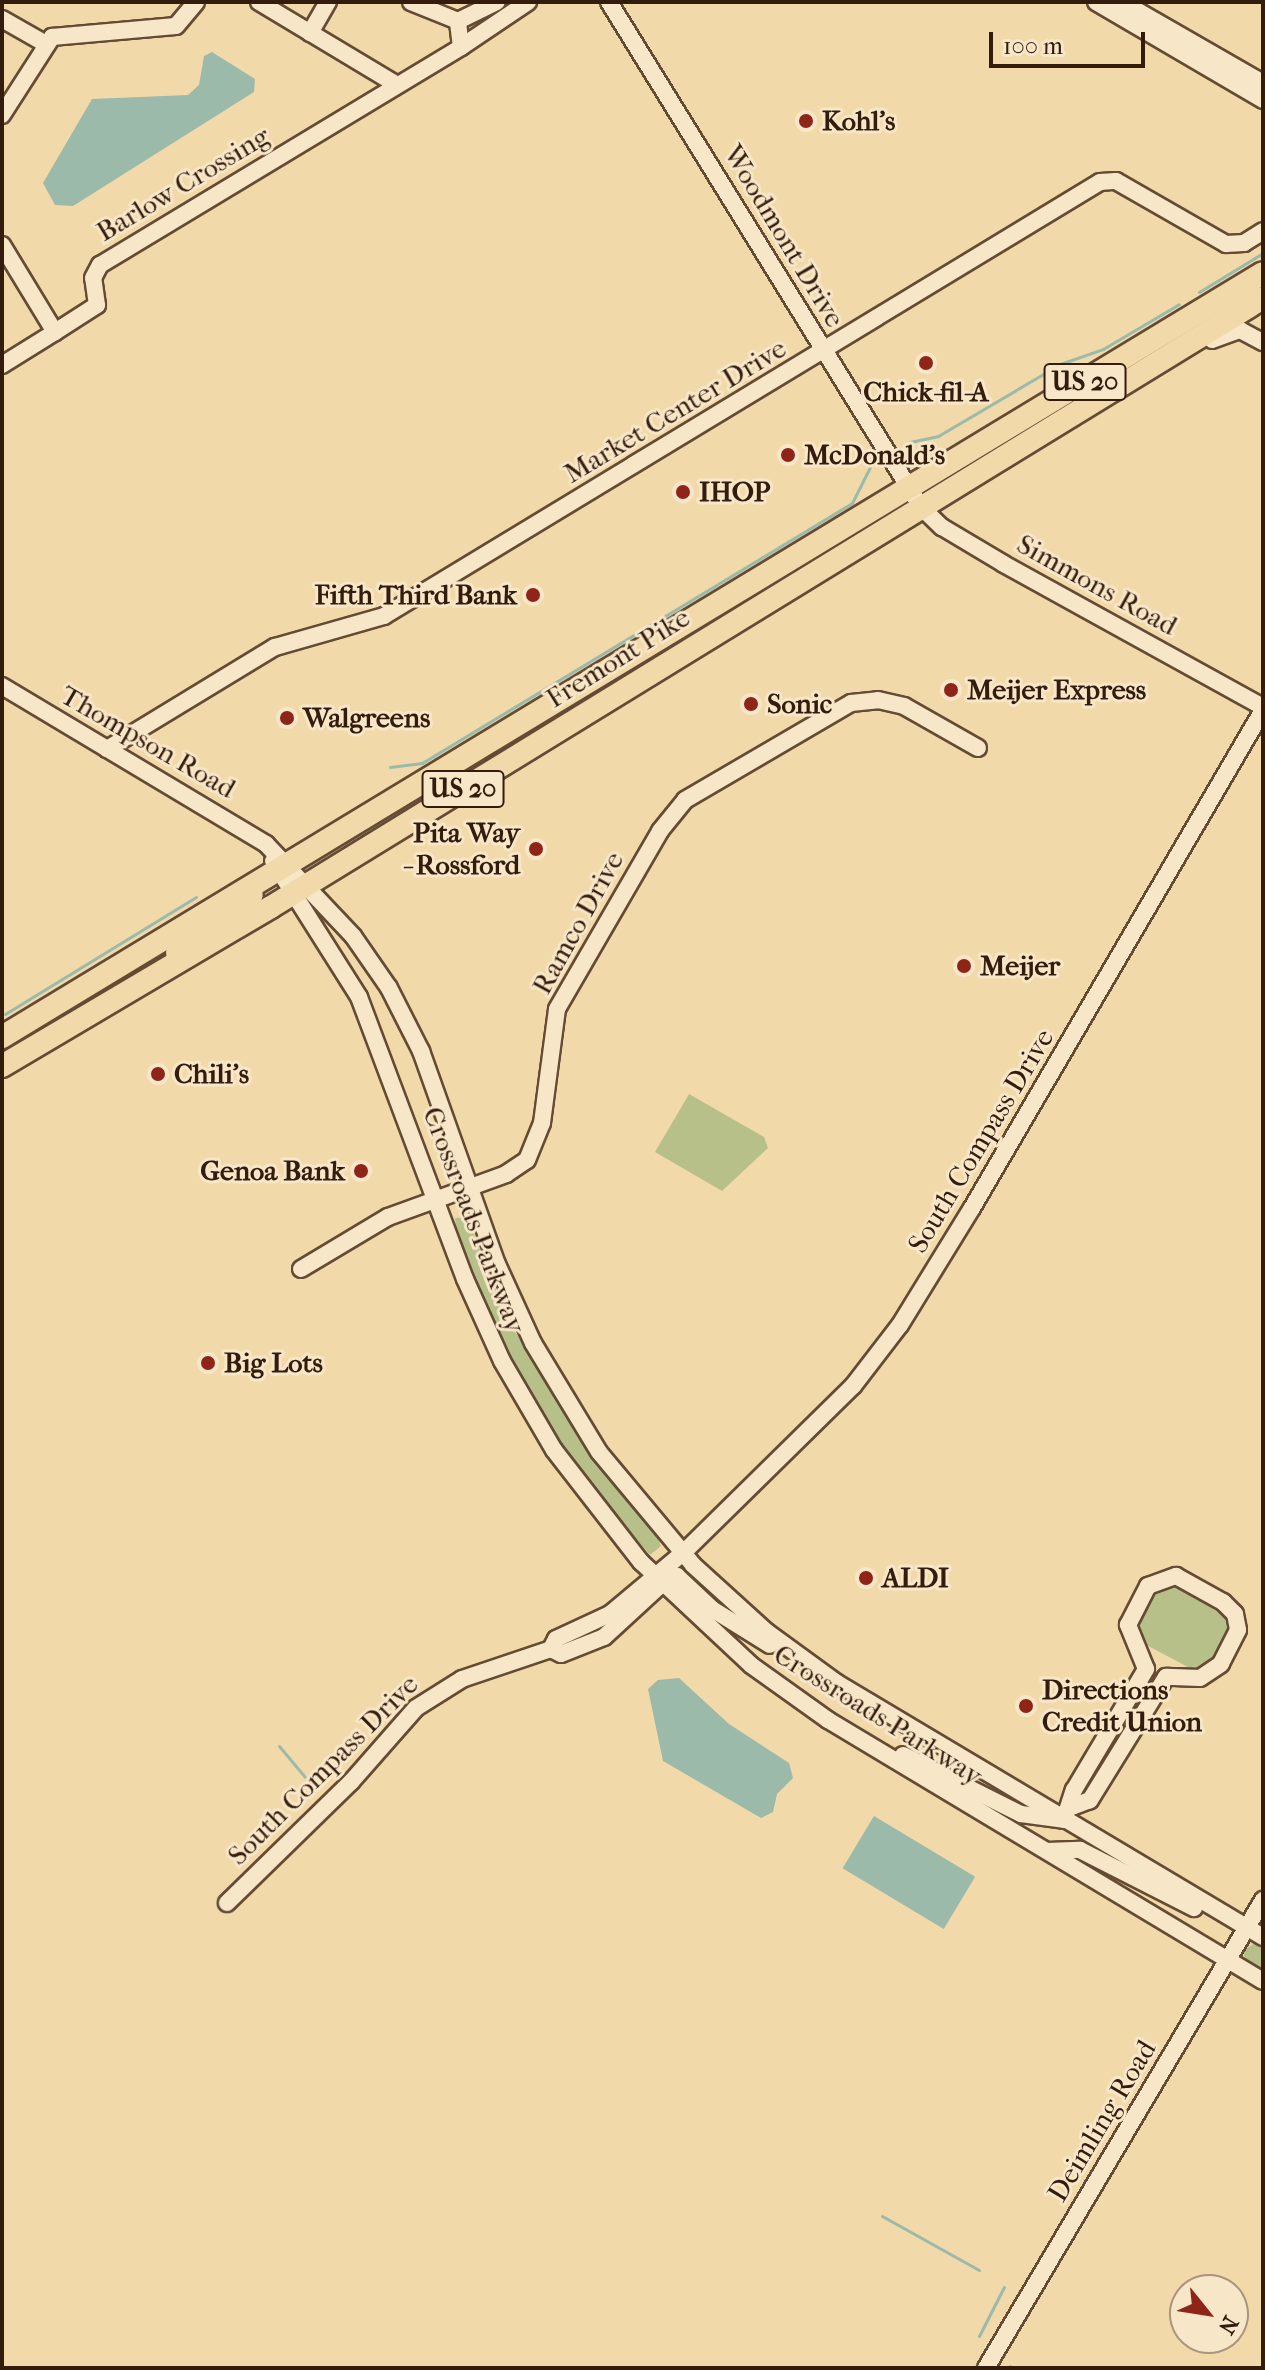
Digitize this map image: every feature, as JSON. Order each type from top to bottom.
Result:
[{"type":"highway","name":"Fremont Pike","points":[[2,1037],[290,878],[678,657],[914,498],[1263,273]]},
{"type":"highway","name":"Fremont Pike","points":[[2,1066],[82,1019],[290,878],[914,498],[1263,298]]},
{"type":"street","points":[[2,115],[44,43],[52,37],[176,26],[196,2]]},
{"type":"street","points":[[259,2],[397,85]]},
{"type":"street","points":[[310,33],[328,2]]},
{"type":"street","points":[[411,2],[458,21],[497,2]]},
{"type":"street","name":"Barlow Crossing","points":[[55,332],[97,305],[93,278],[100,265],[461,47],[528,2]]},
{"type":"street","name":"Woodmont Drive","points":[[609,2],[914,498]]},
{"type":"street","points":[[1096,2],[1263,100]]},
{"type":"street","points":[[1122,2],[1263,83]]},
{"type":"street","points":[[2,19],[44,43]]},
{"type":"street","points":[[458,21],[461,47]]},
{"type":"street","name":"Market Center Drive","points":[[107,749],[275,647],[384,616],[1108,180],[1221,243],[1244,243],[1263,231]]},
{"type":"street","points":[[2,245],[55,332],[2,365]]},
{"type":"street","points":[[1170,354],[1193,352],[1233,330],[1263,342]]},
{"type":"street","name":"Simmons Road","points":[[914,498],[942,527],[1263,709]]},
{"type":"street","name":"Thompson Road","points":[[2,686],[266,844],[290,878]]},
{"type":"street","name":"Ramco Drive","points":[[301,1269],[388,1217],[518,1168],[533,1150],[550,1079],[557,1009],[660,831],[685,800],[851,703],[878,700],[904,706],[978,748]]},
{"type":"street","name":"South Compass Drive","points":[[227,1903],[436,1691],[551,1649],[556,1639],[610,1614],[662,1579],[683,1553],[853,1386],[900,1325],[1263,709]]},
{"type":"street","name":"Crossroads Parkway","points":[[290,878],[363,950],[406,1018],[513,1300],[556,1385],[599,1452],[683,1553],[767,1632],[837,1683],[1068,1813],[1263,1937]]},
{"type":"street","name":"Crossroads Parkway","points":[[290,878],[359,997],[482,1318],[529,1410],[581,1489],[662,1579],[751,1665],[873,1747],[1263,1981]]},
{"type":"street","points":[[662,1579],[677,1576],[712,1609],[780,1653],[837,1683]]},
{"type":"street","points":[[873,1747],[970,1784],[1021,1814],[1068,1813],[1090,1800],[1166,1677],[1200,1678],[1221,1664],[1238,1630],[1235,1614],[1223,1602],[1176,1576],[1148,1586],[1128,1625],[1146,1669],[1074,1790],[1068,1813]]},
{"type":"street","points":[[1096,1755],[1112,1765]]},
{"type":"street","points":[[1046,1851],[1080,1850],[1202,1912],[1223,1913]]},
{"type":"street","name":"Deimling Road","points":[[986,2368],[1263,1900]]},
{"type":"green space","points":[[689,1094],[764,1137],[768,1148],[722,1191],[655,1152]]},
{"type":"green space","points":[[467,1217],[509,1322],[588,1449],[657,1536],[661,1546],[650,1555],[562,1449],[508,1359],[457,1238],[455,1218]]},
{"type":"green space","points":[[1176,1584],[1228,1619],[1226,1637],[1211,1665],[1199,1673],[1139,1641],[1134,1621],[1155,1588]]},
{"type":"green space","points":[[1146,1678],[1153,1684],[1106,1753],[1104,1749]]},
{"type":"green space","points":[[1256,1942],[1263,1947],[1263,1971],[1245,1960],[1243,1951]]},
{"type":"shaded area","points":[[212,52],[255,79],[254,92],[73,206],[55,205],[43,183],[92,99],[188,95],[199,85],[204,56]]},
{"type":"shaded area","points":[[679,1678],[729,1724],[789,1763],[793,1778],[777,1794],[773,1812],[761,1818],[663,1761],[648,1689],[658,1680]]},
{"type":"shaded area","points":[[874,1816],[975,1877],[944,1929],[843,1868]]},
{"type":"waterway","points":[[1199,292],[1263,253]]},
{"type":"waterway","points":[[910,442],[938,436],[1060,364],[1103,349],[1179,304]]},
{"type":"waterway","points":[[390,767],[422,763],[852,503],[870,467]]},
{"type":"waterway","points":[[5,1014],[196,897]]},
{"type":"waterway","points":[[279,1746],[305,1777]]},
{"type":"waterway","points":[[882,2216],[979,2270]]},
{"type":"waterway","points":[[979,2336],[1004,2287]]},
{"type":"place","name":"Kohl's","points":[[806,121]]},
{"type":"place","name":"Chick-fil-A","points":[[926,363]]},
{"type":"place","name":"McDonald's","points":[[788,455]]},
{"type":"place","name":"IHOP","points":[[683,492]]},
{"type":"place","name":"Fifth Third Bank","points":[[533,595]]},
{"type":"place","name":"Meijer Express","points":[[951,690]]},
{"type":"place","name":"Sonic","points":[[751,704]]},
{"type":"place","name":"Walgreens","points":[[287,718]]},
{"type":"place","name":"Pita Way - Rossford","points":[[536,849]]},
{"type":"place","name":"Meijer","points":[[964,966]]},
{"type":"place","name":"Chili's","points":[[158,1074]]},
{"type":"place","name":"Genoa Bank","points":[[361,1171]]},
{"type":"place","name":"Big Lots","points":[[208,1363]]},
{"type":"place","name":"ALDI","points":[[866,1578]]},
{"type":"place","name":"Directions Credit Union","points":[[1026,1706]]}]
